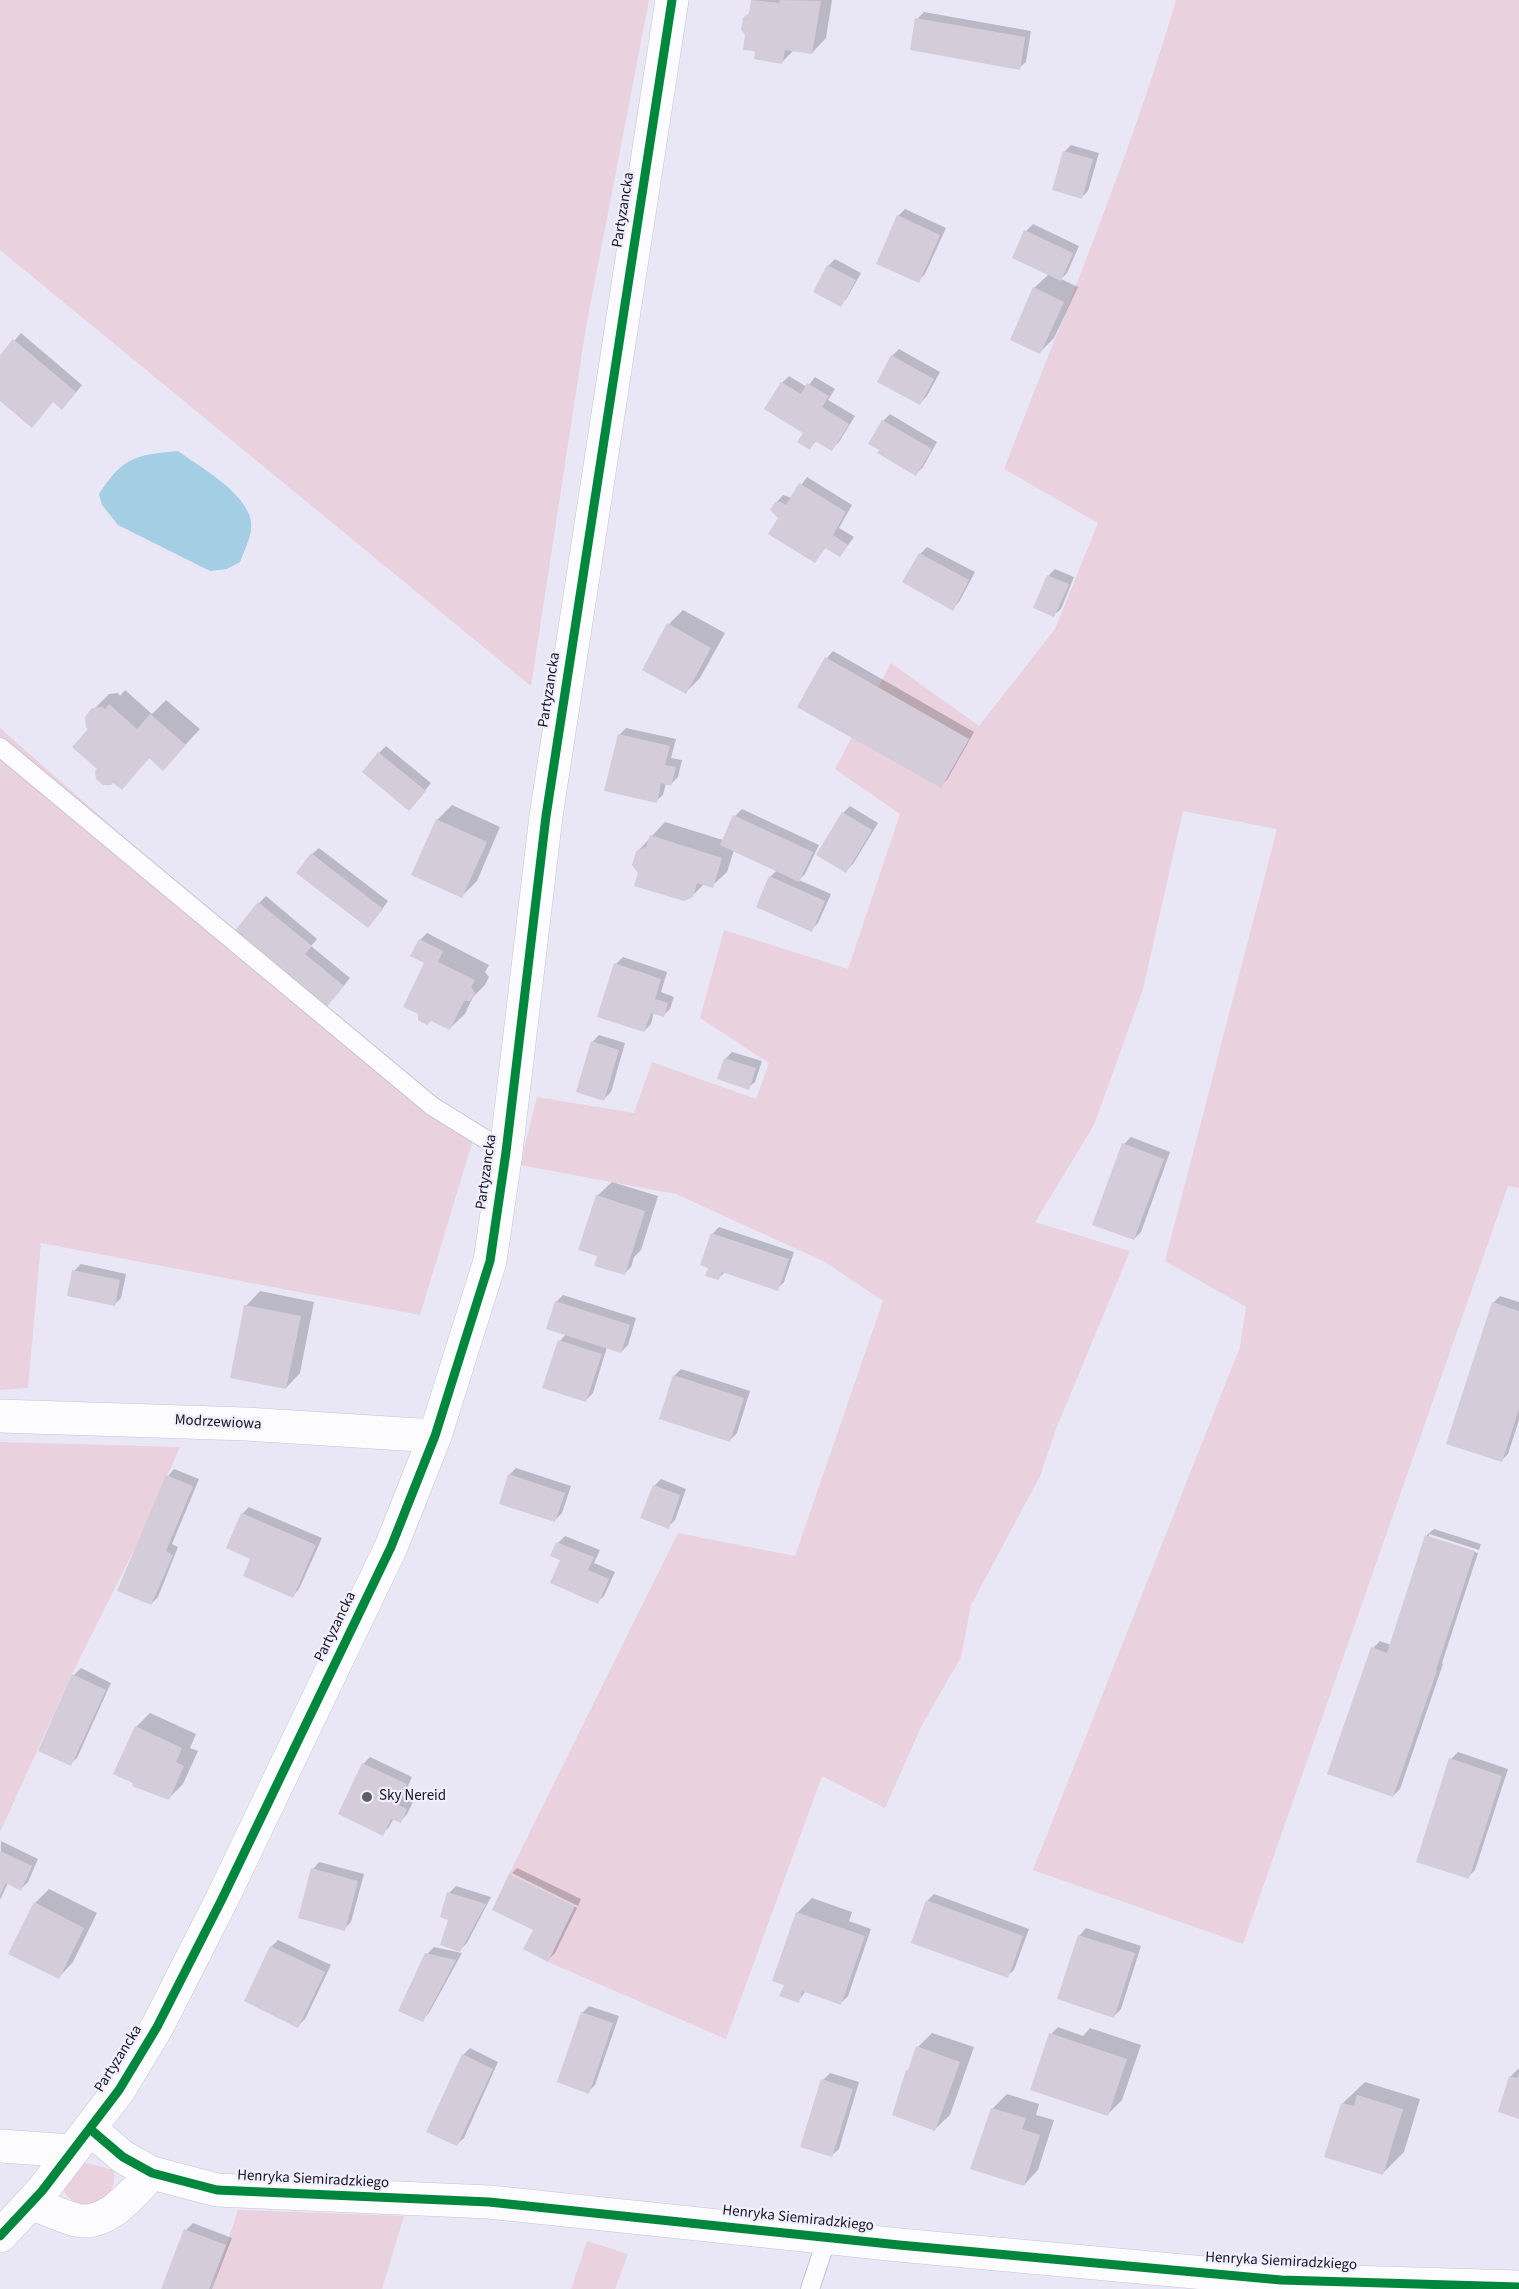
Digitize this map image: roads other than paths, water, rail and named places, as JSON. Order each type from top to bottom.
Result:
[{"type":"street","name":"Partyzancka","points":[[0,2236],[32,2204],[119,2090],[157,2027],[222,1899],[391,1547],[435,1436],[490,1261],[506,1152],[546,816],[672,0]]},
{"type":"street","name":"Modrzewiowa","points":[[0,1416],[246,1424],[435,1436]]},
{"type":"street","points":[[0,2146],[81,2140]]},
{"type":"street","name":"Henryka Siemiradzkiego","points":[[81,2140],[123,2157],[152,2173],[217,2190],[489,2202],[827,2238],[1281,2280],[1519,2287]]},
{"type":"street","points":[[32,2204],[77,2220],[101,2217],[122,2203],[152,2173]]},
{"type":"lane","points":[[0,747],[432,1106],[506,1152]]},
{"type":"lane","points":[[810,2289],[827,2238]]},
{"type":"water","points":[[178,451],[213,475],[237,496],[251,519],[250,535],[240,562],[227,569],[210,571],[118,525],[102,505],[99,494],[123,465],[151,454]]},
{"type":"place","name":"Sky Nereid","points":[[367,1797]]}]
